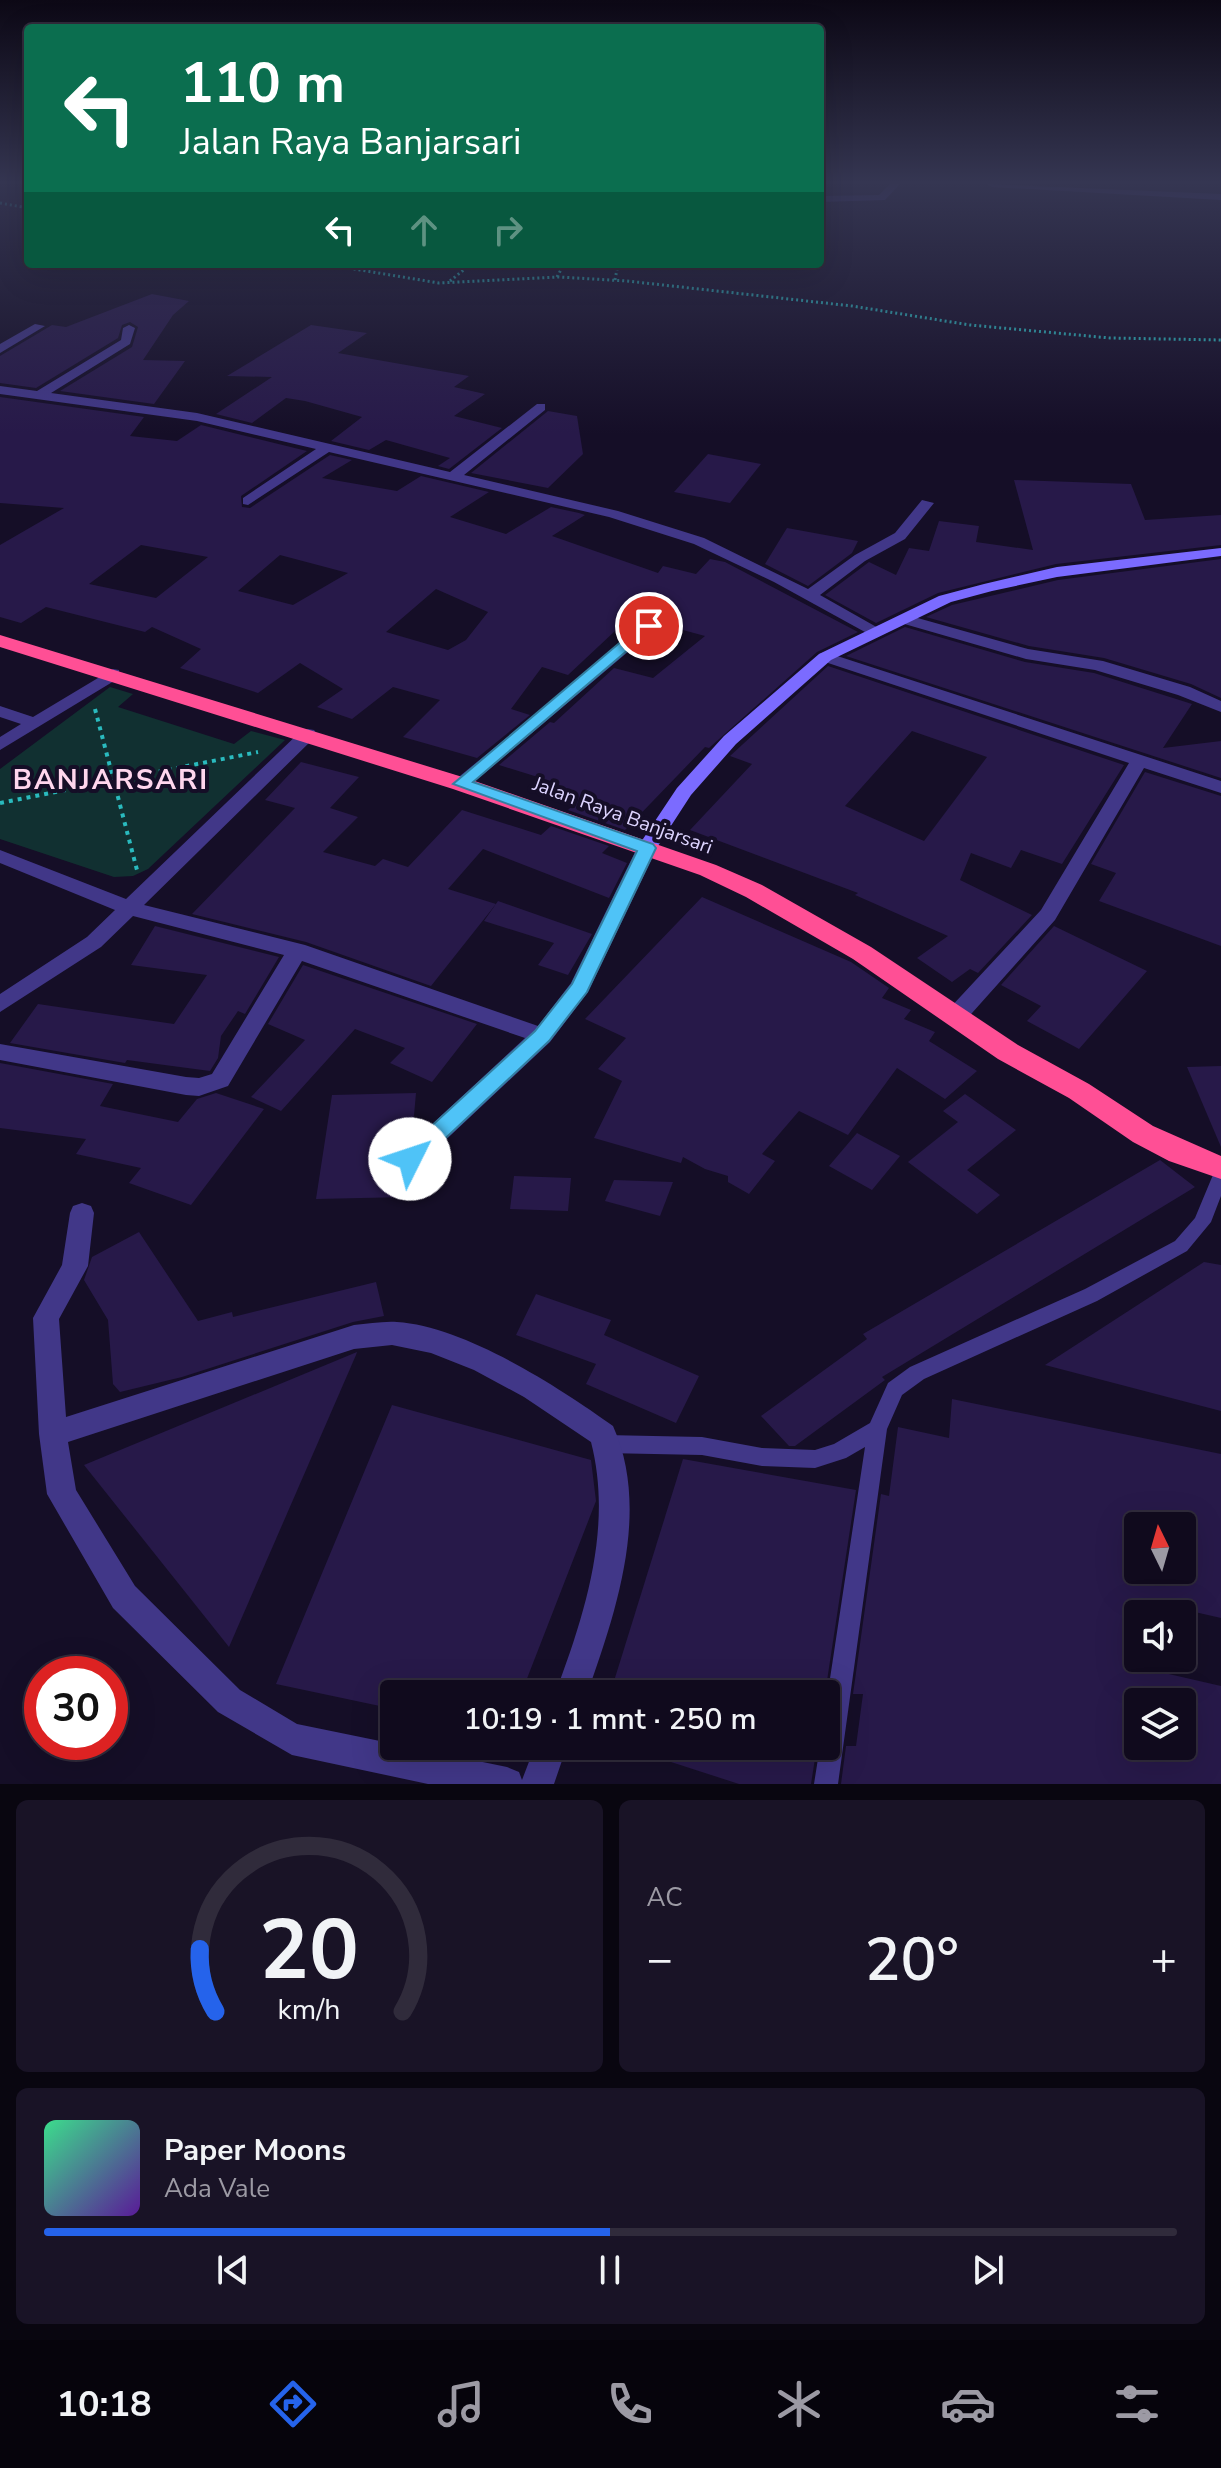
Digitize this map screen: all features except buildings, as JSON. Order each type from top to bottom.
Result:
[{"type":"highway","name":"Jalan Raya Banjarsari","points":[[0,641],[308,734],[708,870],[776,903],[862,953],[1143,1134],[1179,1153],[1221,1168]]},
{"type":"street","points":[[0,349],[39,326]]},
{"type":"street","points":[[40,395],[126,342],[129,328]]},
{"type":"street","points":[[0,390],[197,417],[613,514],[699,541],[810,595],[874,632]]},
{"type":"street","points":[[455,475],[541,407]]},
{"type":"street","points":[[248,501],[327,447]]},
{"type":"street","points":[[810,595],[860,558],[900,536],[927,503]]},
{"type":"street","points":[[410,1159],[542,1036],[595,963],[647,848],[684,792],[730,740],[825,657],[945,599],[1043,575],[1221,552]]},
{"type":"street","points":[[907,620],[1026,654],[1097,665],[1184,691],[1221,707]]},
{"type":"street","points":[[461,784],[649,626]]},
{"type":"street","points":[[825,657],[982,712],[1221,787]]},
{"type":"street","points":[[0,745],[113,674]]},
{"type":"street","points":[[0,711],[33,723]]},
{"type":"street","points":[[0,1004],[94,942],[308,734]]},
{"type":"street","points":[[956,1016],[1048,915],[1140,760]]},
{"type":"street","points":[[0,856],[432,993],[542,1036]]},
{"type":"street","points":[[0,1052],[186,1086],[211,1084],[220,1080],[298,950]]},
{"type":"street","points":[[82,1213],[75,1266],[46,1318],[53,1434],[62,1494],[124,1597],[229,1701],[292,1739],[507,1784]]},
{"type":"street","points":[[53,1434],[354,1337],[401,1333],[469,1356],[557,1400],[603,1435],[616,1493],[610,1550],[593,1637],[576,1680]]},
{"type":"street","points":[[537,1784],[546,1760]]},
{"type":"lane","points":[[826,1784],[877,1429],[895,1389],[917,1373],[1091,1295],[1181,1246],[1202,1222],[1221,1175]]},
{"type":"lane","points":[[605,1444],[702,1446],[762,1457],[815,1459],[839,1451],[877,1429]]},
{"type":"path","points":[[347,268],[448,283],[557,277],[615,280],[852,306],[970,325],[1110,338],[1221,340]]},
{"type":"path","points":[[364,271],[368,268]]},
{"type":"path","points":[[448,283],[466,268]]},
{"type":"path","points":[[557,277],[562,268]]},
{"type":"path","points":[[615,280],[617,268]]},
{"type":"path","points":[[90,688],[136,901]]},
{"type":"path","points":[[0,803],[235,754],[290,751]]},
{"type":"green space","points":[[110,687],[133,694],[118,707],[234,744],[251,731],[285,740],[148,869],[133,876],[114,877],[0,839],[0,769]]},
{"type":"district","name":"BANJARSARI","points":[[111,779]]},
{"type":"route","points":[[410,1159],[542,1036],[580,987],[595,963],[647,848],[461,784],[649,626]]}]
